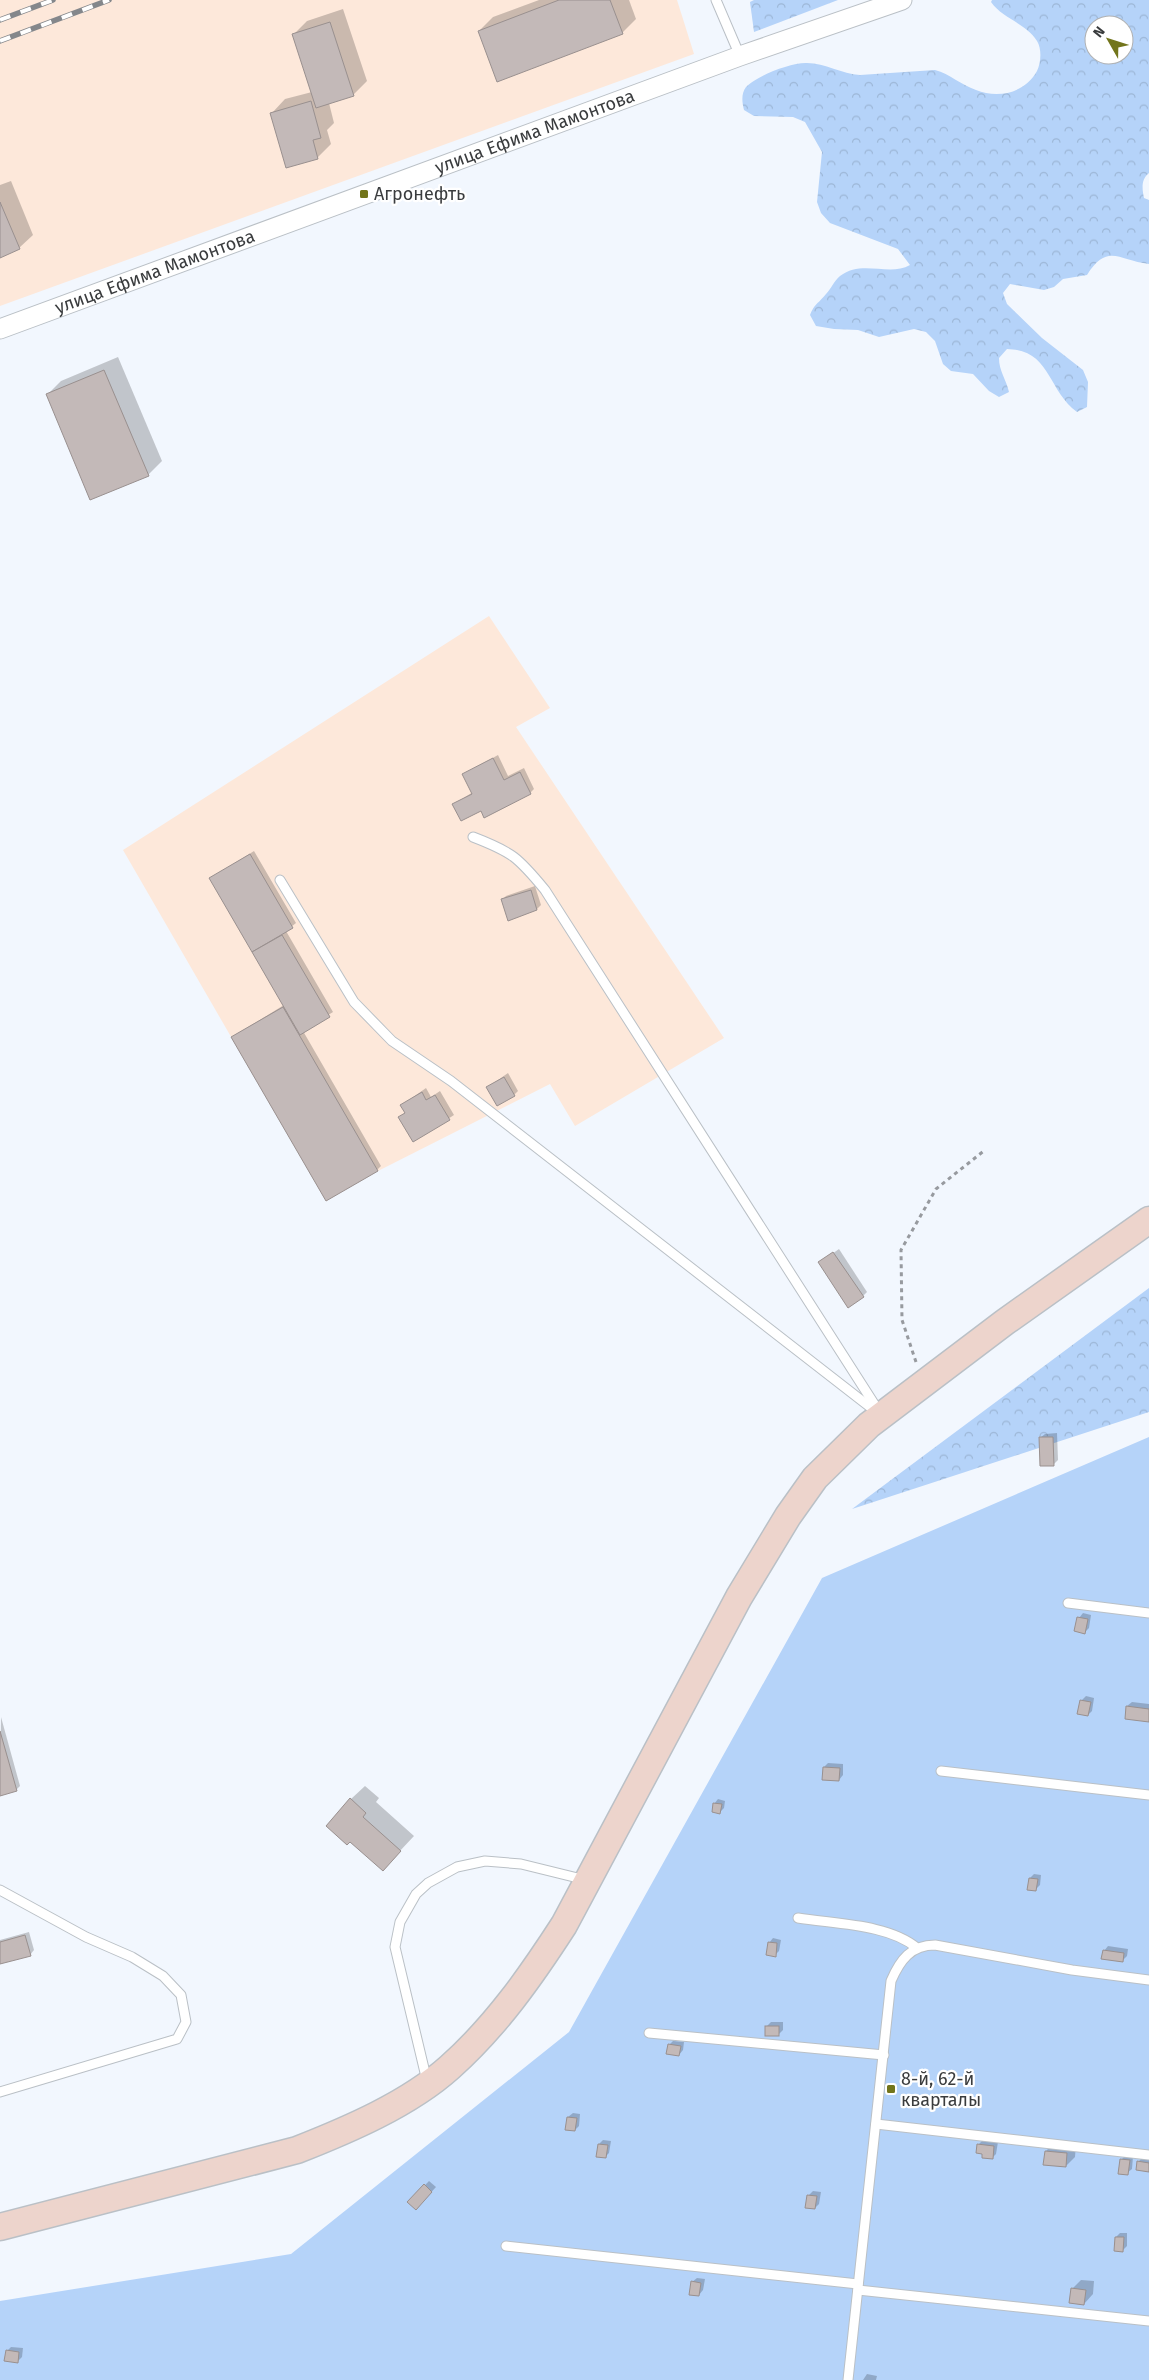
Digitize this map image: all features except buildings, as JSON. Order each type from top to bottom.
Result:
[{"type":"street","name":"улица Ефима Мамонтова","points":[[0,329],[740,56],[902,0]]},
{"type":"street","points":[[0,2227],[297,2150],[376,2115],[449,2068],[500,2016],[531,1976],[564,1925],[740,1597],[788,1516],[815,1478],[842,1450],[882,1416],[1006,1322],[1149,1220]]},
{"type":"lane","points":[[716,0],[740,56]]},
{"type":"lane","points":[[473,837],[502,848],[521,860],[545,890],[882,1416]]},
{"type":"lane","points":[[280,880],[354,1002],[392,1041],[451,1082],[882,1416]]},
{"type":"lane","points":[[1068,1603],[1149,1613]]},
{"type":"lane","points":[[941,1771],[1149,1795]]},
{"type":"lane","points":[[428,2083],[395,1948],[400,1922],[416,1894],[428,1883],[449,1871],[472,1862],[485,1861],[521,1864],[589,1881]]},
{"type":"lane","points":[[0,1890],[86,1937],[132,1957],[163,1976],[181,1995],[186,2022],[177,2039],[0,2092]]},
{"type":"lane","points":[[798,1918],[889,1933],[908,1941],[917,1948]]},
{"type":"lane","points":[[848,2380],[891,1981],[898,1964],[917,1948],[935,1945],[1072,1970],[1149,1980]]},
{"type":"lane","points":[[649,2033],[884,2055]]},
{"type":"lane","points":[[876,2124],[1149,2154]]},
{"type":"lane","points":[[506,2246],[1149,2321]]},
{"type":"path","points":[[924,1384],[902,1320],[901,1250],[936,1189],[985,1150]]},
{"type":"shaded area","points":[[0,0],[677,0],[694,54],[0,306]]},
{"type":"shaded area","points":[[489,616],[550,708],[516,727],[724,1038],[575,1126],[550,1084],[378,1171],[326,1201],[123,850]]},
{"type":"green space","points":[[754,0],[838,0],[754,32],[750,2]]},
{"type":"green space","points":[[992,0],[1149,0],[1149,173],[1143,181],[1143,188],[1144,198],[1149,200],[1149,264],[1122,257],[1108,256],[1094,265],[1087,275],[1063,279],[1054,287],[1044,290],[1010,284],[1003,293],[1007,304],[1042,338],[1083,370],[1088,382],[1087,407],[1077,412],[1067,403],[1041,364],[1032,356],[1021,351],[1007,349],[999,358],[1000,367],[1009,392],[999,397],[989,391],[973,374],[951,371],[943,364],[935,341],[926,332],[914,329],[879,337],[858,330],[816,326],[810,315],[815,306],[840,276],[848,271],[857,269],[893,269],[910,265],[898,249],[830,223],[821,213],[817,202],[822,152],[805,122],[793,117],[754,116],[744,110],[743,107],[743,92],[751,83],[775,70],[800,63],[814,63],[860,75],[935,70],[984,93],[1002,94],[1018,89],[1026,85],[1037,71],[1040,56],[1039,44],[1027,30],[996,8],[991,2]]},
{"type":"green space","points":[[1149,1288],[1149,1412],[852,1509]]},
{"type":"green space","points":[[1149,1437],[1149,2380],[0,2380],[0,2301],[291,2254],[569,2032],[822,1578]]},
{"type":"railway","points":[[0,20],[53,0]]},
{"type":"railway","points":[[0,41],[109,0]]},
{"type":"place","name":"Агронефть","points":[[364,194]]},
{"type":"place","name":"8-й, 62-й кварталы","points":[[891,2089]]}]
